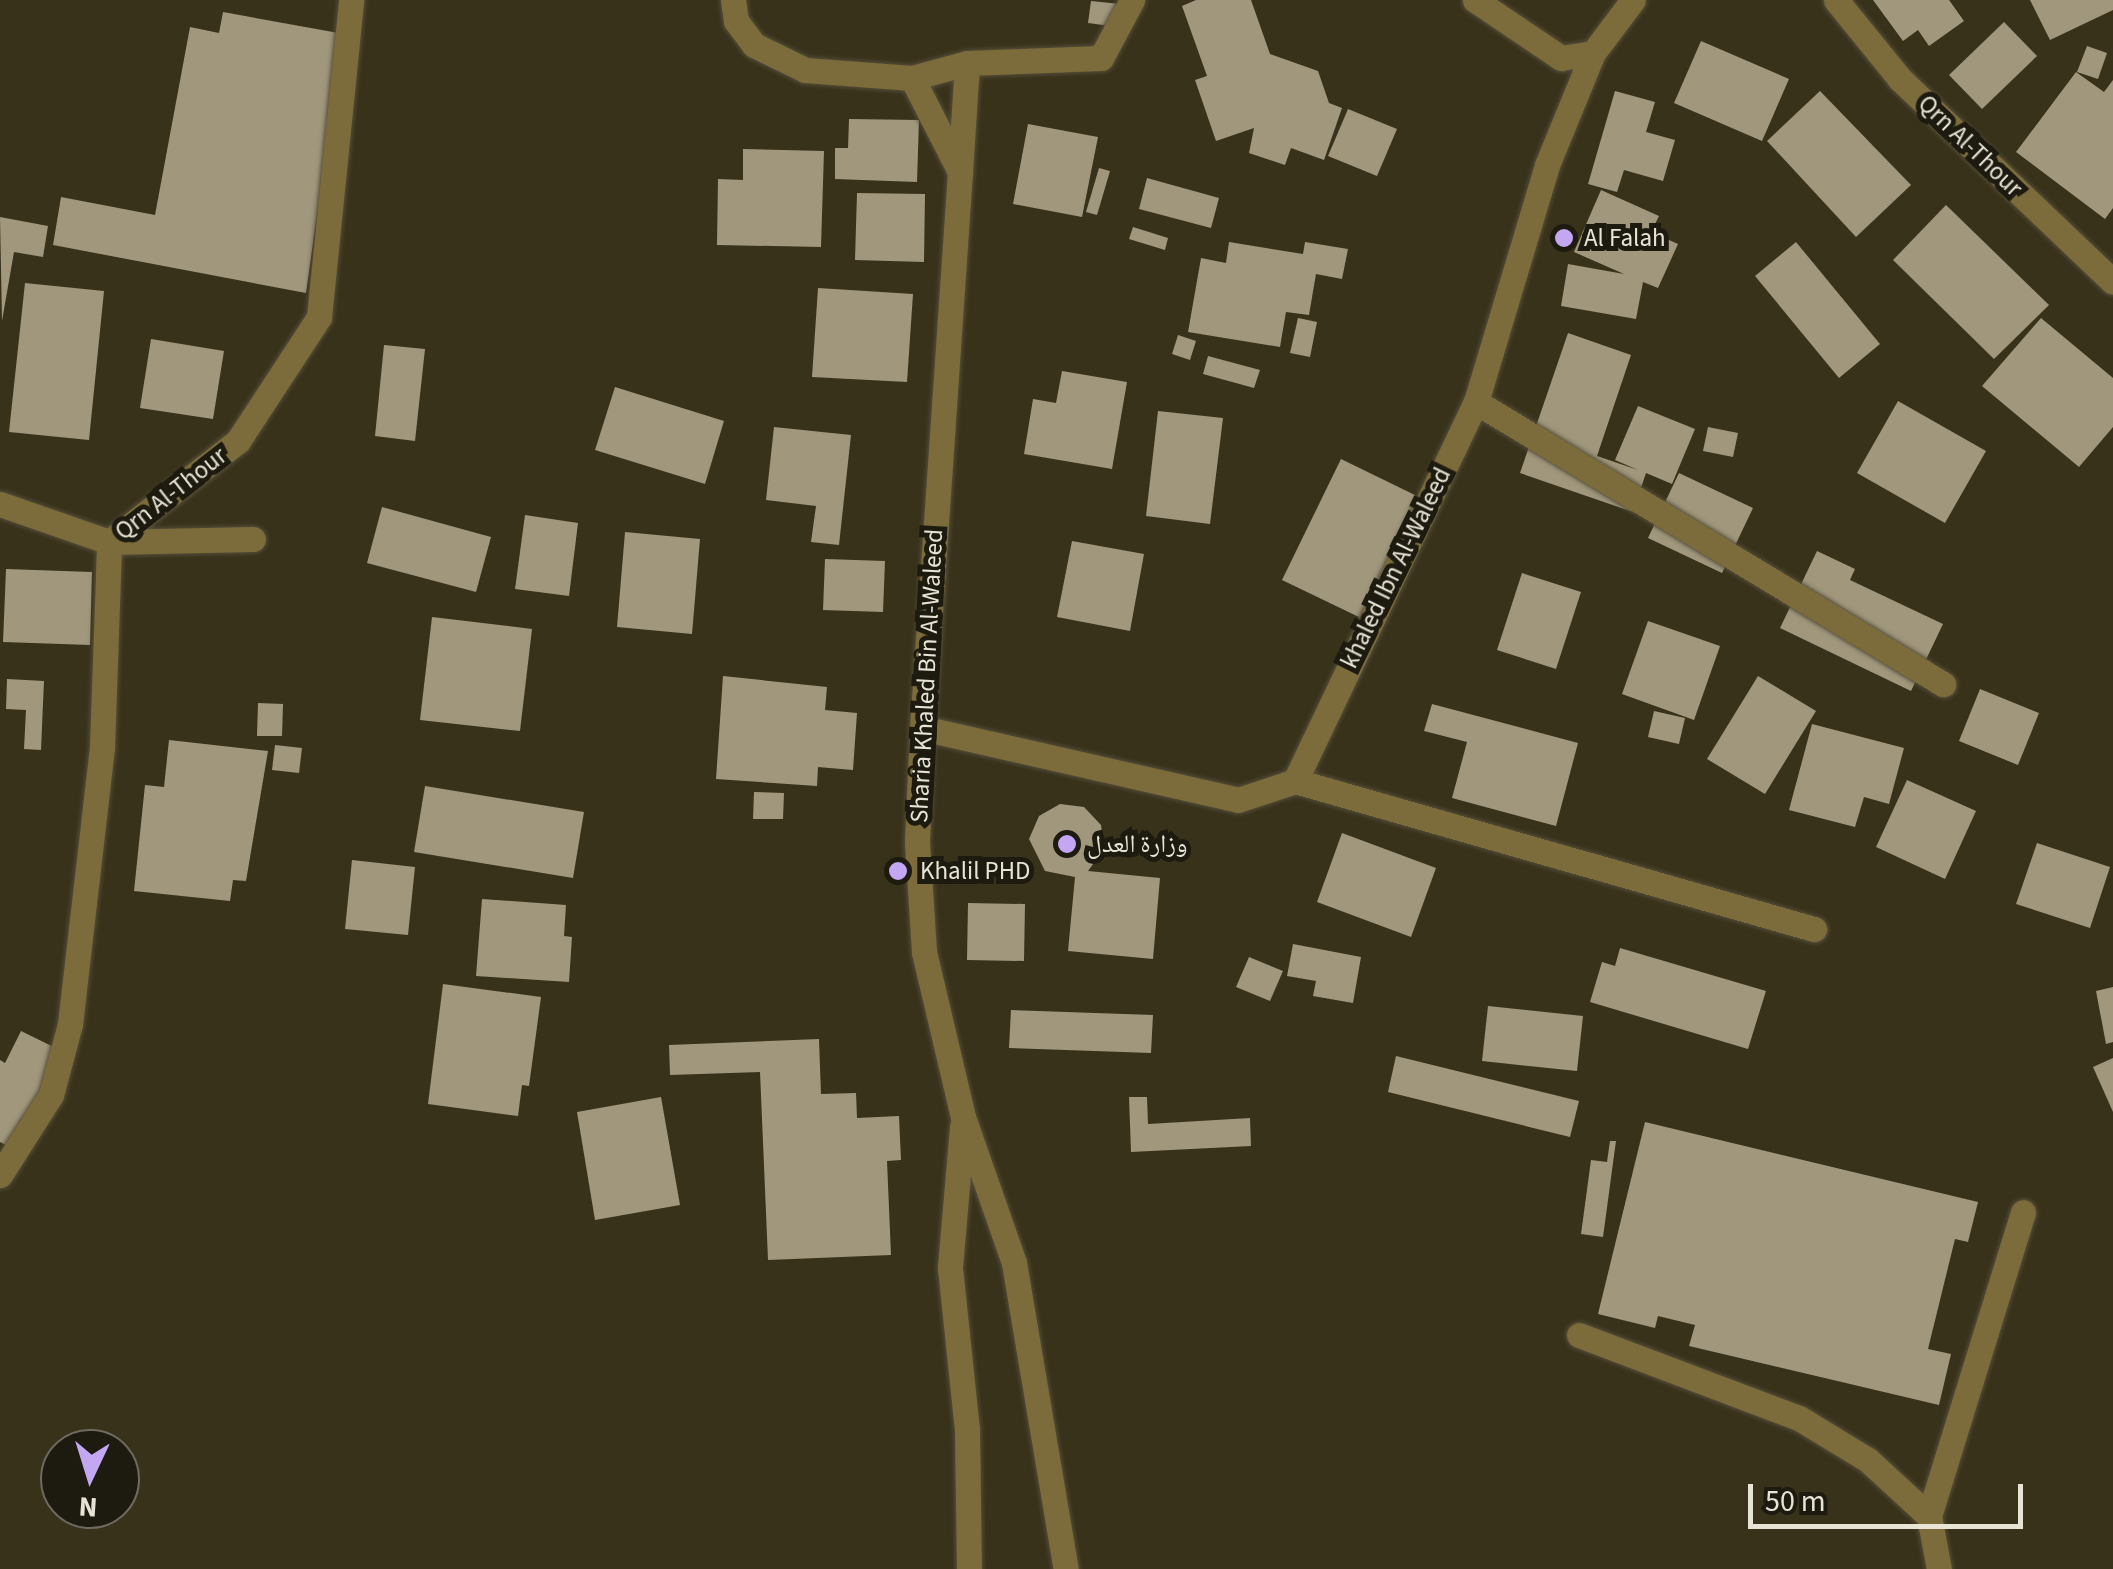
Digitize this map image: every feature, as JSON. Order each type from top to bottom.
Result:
[{"type":"street","name":"Qrn Al-Thour","points":[[0,1175],[51,1095],[70,1024],[102,747],[109,542],[238,442],[319,317],[351,0]]},
{"type":"street","points":[[733,0],[736,21],[754,45],[804,70],[912,78],[967,62],[1101,58],[1132,0]]},
{"type":"street","points":[[1475,0],[1561,58],[1592,53]]},
{"type":"street","name":"khaled Ibn Al-Waleed","points":[[1294,781],[1476,402],[1547,165],[1592,53],[1633,0]]},
{"type":"street","name":"Qrn Al-Thour","points":[[1836,0],[1900,80],[2113,282]]},
{"type":"street","name":"Sharia Khaled Bin Al-Waleed","points":[[967,62],[922,728],[917,844],[924,952],[963,1117],[1014,1263],[1066,1569]]},
{"type":"street","points":[[912,78],[960,172]]},
{"type":"street","points":[[1476,402],[1943,684]]},
{"type":"street","points":[[0,504],[109,542],[252,539]]},
{"type":"street","points":[[922,728],[1238,800],[1294,781],[1814,930]]},
{"type":"street","points":[[963,1117],[950,1268],[966,1429],[969,1569]]},
{"type":"street","points":[[1938,1569],[1929,1516],[2023,1212]]},
{"type":"street","points":[[1580,1335],[1799,1418],[1868,1460],[1929,1516]]},
{"type":"building","points":[[1196,0],[1251,0],[1270,54],[1318,71],[1329,103],[1342,108],[1324,160],[1291,148],[1285,165],[1249,153],[1254,128],[1216,141],[1195,80],[1207,76],[1182,6]]},
{"type":"building","points":[[1873,0],[1949,0],[1964,21],[1929,46],[1918,30],[1903,41]]},
{"type":"building","points":[[2030,0],[2113,0],[2113,10],[2050,40]]},
{"type":"building","points":[[1091,1],[1120,4],[1118,27],[1088,23]]},
{"type":"building","points":[[223,12],[355,36],[333,102],[306,293],[53,245],[61,197],[155,215],[190,27],[219,33]]},
{"type":"building","points":[[2004,22],[2037,56],[1982,109],[1949,75]]},
{"type":"building","points":[[1701,41],[1789,79],[1762,141],[1674,103]]},
{"type":"building","points":[[2087,46],[2107,53],[2098,79],[2077,72]]},
{"type":"building","points":[[2076,72],[2104,92],[2113,80],[2113,208],[2105,219],[2016,152]]},
{"type":"building","points":[[1615,91],[1655,102],[1646,132],[1675,140],[1663,181],[1624,170],[1617,192],[1588,184]]},
{"type":"building","points":[[1820,91],[1911,185],[1856,237],[1767,141]]},
{"type":"building","points":[[1348,109],[1397,129],[1377,176],[1328,156]]},
{"type":"building","points":[[849,119],[919,120],[917,182],[835,179],[835,148],[848,148]]},
{"type":"building","points":[[1028,124],[1098,137],[1082,217],[1013,204]]},
{"type":"building","points":[[743,149],[824,151],[821,247],[717,245],[718,179],[743,180]]},
{"type":"building","points":[[1099,168],[1110,171],[1097,215],[1086,212]]},
{"type":"building","points":[[1147,178],[1219,198],[1211,228],[1139,209]]},
{"type":"building","points":[[1601,190],[1659,216],[1651,232],[1678,244],[1658,288],[1643,282],[1636,319],[1561,306],[1568,264],[1624,274],[1574,252]]},
{"type":"building","points":[[857,193],[925,194],[924,262],[855,260]]},
{"type":"building","points":[[1946,205],[2049,305],[1994,359],[1893,260]]},
{"type":"building","points":[[0,217],[48,226],[43,257],[14,252],[2,321]]},
{"type":"building","points":[[1133,227],[1168,238],[1165,250],[1129,239]]},
{"type":"building","points":[[1229,242],[1303,254],[1305,242],[1348,249],[1342,279],[1316,274],[1309,315],[1286,312],[1280,347],[1188,332],[1201,258],[1226,263]]},
{"type":"building","points":[[1796,242],[1880,344],[1839,378],[1755,276]]},
{"type":"building","points":[[25,283],[104,291],[89,440],[9,432]]},
{"type":"building","points":[[818,288],[913,294],[907,382],[812,377]]},
{"type":"building","points":[[1298,318],[1317,322],[1310,357],[1290,353]]},
{"type":"building","points":[[2041,318],[2113,378],[2113,427],[2079,467],[1982,386]]},
{"type":"building","points":[[1568,333],[1631,355],[1597,456],[1638,470],[1615,460],[1638,406],[1695,429],[1672,484],[1646,473],[1633,512],[1520,473]]},
{"type":"building","points":[[1178,335],[1196,341],[1190,360],[1172,354]]},
{"type":"building","points":[[151,339],[224,351],[213,419],[140,408]]},
{"type":"building","points":[[384,345],[425,349],[415,441],[375,436]]},
{"type":"building","points":[[1208,356],[1260,370],[1254,388],[1203,374]]},
{"type":"building","points":[[1062,371],[1127,382],[1112,469],[1024,454],[1033,399],[1056,403]]},
{"type":"building","points":[[615,387],[724,421],[705,484],[595,450]]},
{"type":"building","points":[[1898,401],[1986,451],[1945,523],[1857,473]]},
{"type":"building","points":[[1158,411],[1223,418],[1210,524],[1146,516]]},
{"type":"building","points":[[774,427],[851,435],[839,545],[811,542],[816,506],[766,500]]},
{"type":"building","points":[[1708,427],[1738,433],[1733,457],[1703,451]]},
{"type":"building","points":[[1341,459],[1419,497],[1361,618],[1282,580]]},
{"type":"building","points":[[1679,473],[1753,508],[1722,573],[1648,538]]},
{"type":"building","points":[[382,507],[491,537],[476,592],[367,563]]},
{"type":"building","points":[[525,515],[578,523],[569,596],[515,589]]},
{"type":"building","points":[[625,532],[700,539],[692,634],[617,627]]},
{"type":"building","points":[[1072,541],[1144,554],[1130,631],[1057,617]]},
{"type":"building","points":[[1817,551],[1855,569],[1850,580],[1943,624],[1911,691],[1780,628]]},
{"type":"building","points":[[825,559],[885,561],[883,612],[823,610]]},
{"type":"building","points":[[6,569],[92,572],[90,645],[3,642]]},
{"type":"building","points":[[1522,573],[1581,592],[1556,669],[1497,650]]},
{"type":"building","points":[[432,617],[532,629],[520,731],[420,720]]},
{"type":"building","points":[[1648,621],[1720,646],[1694,720],[1622,694]]},
{"type":"building","points":[[723,676],[827,687],[825,710],[857,713],[853,770],[818,767],[817,786],[716,779]]},
{"type":"building","points":[[1758,676],[1816,711],[1765,794],[1707,759]]},
{"type":"building","points":[[7,679],[44,681],[41,750],[24,749],[26,710],[6,709]]},
{"type":"building","points":[[1980,689],[2039,713],[2018,765],[1959,741]]},
{"type":"building","points":[[258,703],[283,704],[282,736],[257,736]]},
{"type":"building","points":[[1432,704],[1578,743],[1556,826],[1452,798],[1467,742],[1424,731]]},
{"type":"building","points":[[1654,711],[1685,718],[1679,744],[1648,737]]},
{"type":"building","points":[[1812,724],[1904,748],[1889,804],[1864,797],[1855,827],[1789,810]]},
{"type":"building","points":[[169,740],[268,751],[246,881],[233,880],[230,901],[134,891],[145,785],[164,787]]},
{"type":"building","points":[[275,745],[302,748],[299,773],[272,770]]},
{"type":"building","points":[[1907,780],[1976,811],[1945,879],[1876,847]]},
{"type":"building","points":[[425,786],[584,812],[573,878],[414,852]]},
{"type":"building","points":[[754,792],[784,793],[783,819],[753,819]]},
{"type":"building","points":[[1060,804],[1084,807],[1101,825],[1104,849],[1088,871],[1160,878],[1153,959],[1068,951],[1075,877],[1045,871],[1029,839],[1039,816]]},
{"type":"building","points":[[1342,833],[1436,868],[1411,937],[1317,902]]},
{"type":"building","points":[[2037,843],[2110,867],[2090,928],[2016,904]]},
{"type":"building","points":[[352,860],[415,867],[408,935],[345,929]]},
{"type":"building","points":[[482,899],[566,905],[564,936],[572,937],[569,982],[476,976]]},
{"type":"building","points":[[968,903],[1025,904],[1024,961],[967,960]]},
{"type":"building","points":[[1293,944],[1361,957],[1353,1003],[1313,996],[1316,981],[1287,976]]},
{"type":"building","points":[[1620,948],[1766,991],[1748,1049],[1590,1002],[1602,962],[1615,966]]},
{"type":"building","points":[[1249,957],[1283,971],[1270,1001],[1236,987]]},
{"type":"building","points":[[443,984],[541,997],[529,1086],[522,1085],[518,1116],[428,1104]]},
{"type":"building","points":[[2113,987],[2113,1042],[2106,1044],[2096,991]]},
{"type":"building","points":[[1488,1006],[1583,1016],[1577,1071],[1482,1061]]},
{"type":"building","points":[[1011,1010],[1153,1015],[1151,1053],[1009,1048]]},
{"type":"building","points":[[21,1031],[70,1055],[21,1153],[0,1142],[0,1060],[5,1063]]},
{"type":"building","points":[[819,1039],[821,1094],[856,1093],[857,1118],[899,1116],[901,1160],[887,1161],[891,1255],[768,1260],[760,1072],[670,1075],[669,1045]]},
{"type":"building","points":[[1396,1056],[1579,1101],[1570,1137],[1388,1092]]},
{"type":"building","points":[[2113,1058],[2113,1112],[2093,1067]]},
{"type":"building","points":[[661,1097],[680,1205],[595,1220],[577,1112]]},
{"type":"building","points":[[1129,1097],[1147,1097],[1148,1124],[1250,1118],[1251,1146],[1131,1152]]},
{"type":"building","points":[[1645,1122],[1978,1202],[1968,1242],[1955,1239],[1928,1349],[1951,1354],[1939,1405],[1689,1346],[1695,1325],[1658,1316],[1655,1328],[1598,1314]]},
{"type":"building","points":[[1610,1141],[1616,1141],[1603,1237],[1581,1234],[1591,1160],[1607,1162]]},
{"type":"place","name":"Al Falah","points":[[1564,238]]},
{"type":"place","name":"وزارة العدل","points":[[1067,844]]},
{"type":"place","name":"Khalil PHD","points":[[898,871]]}]
